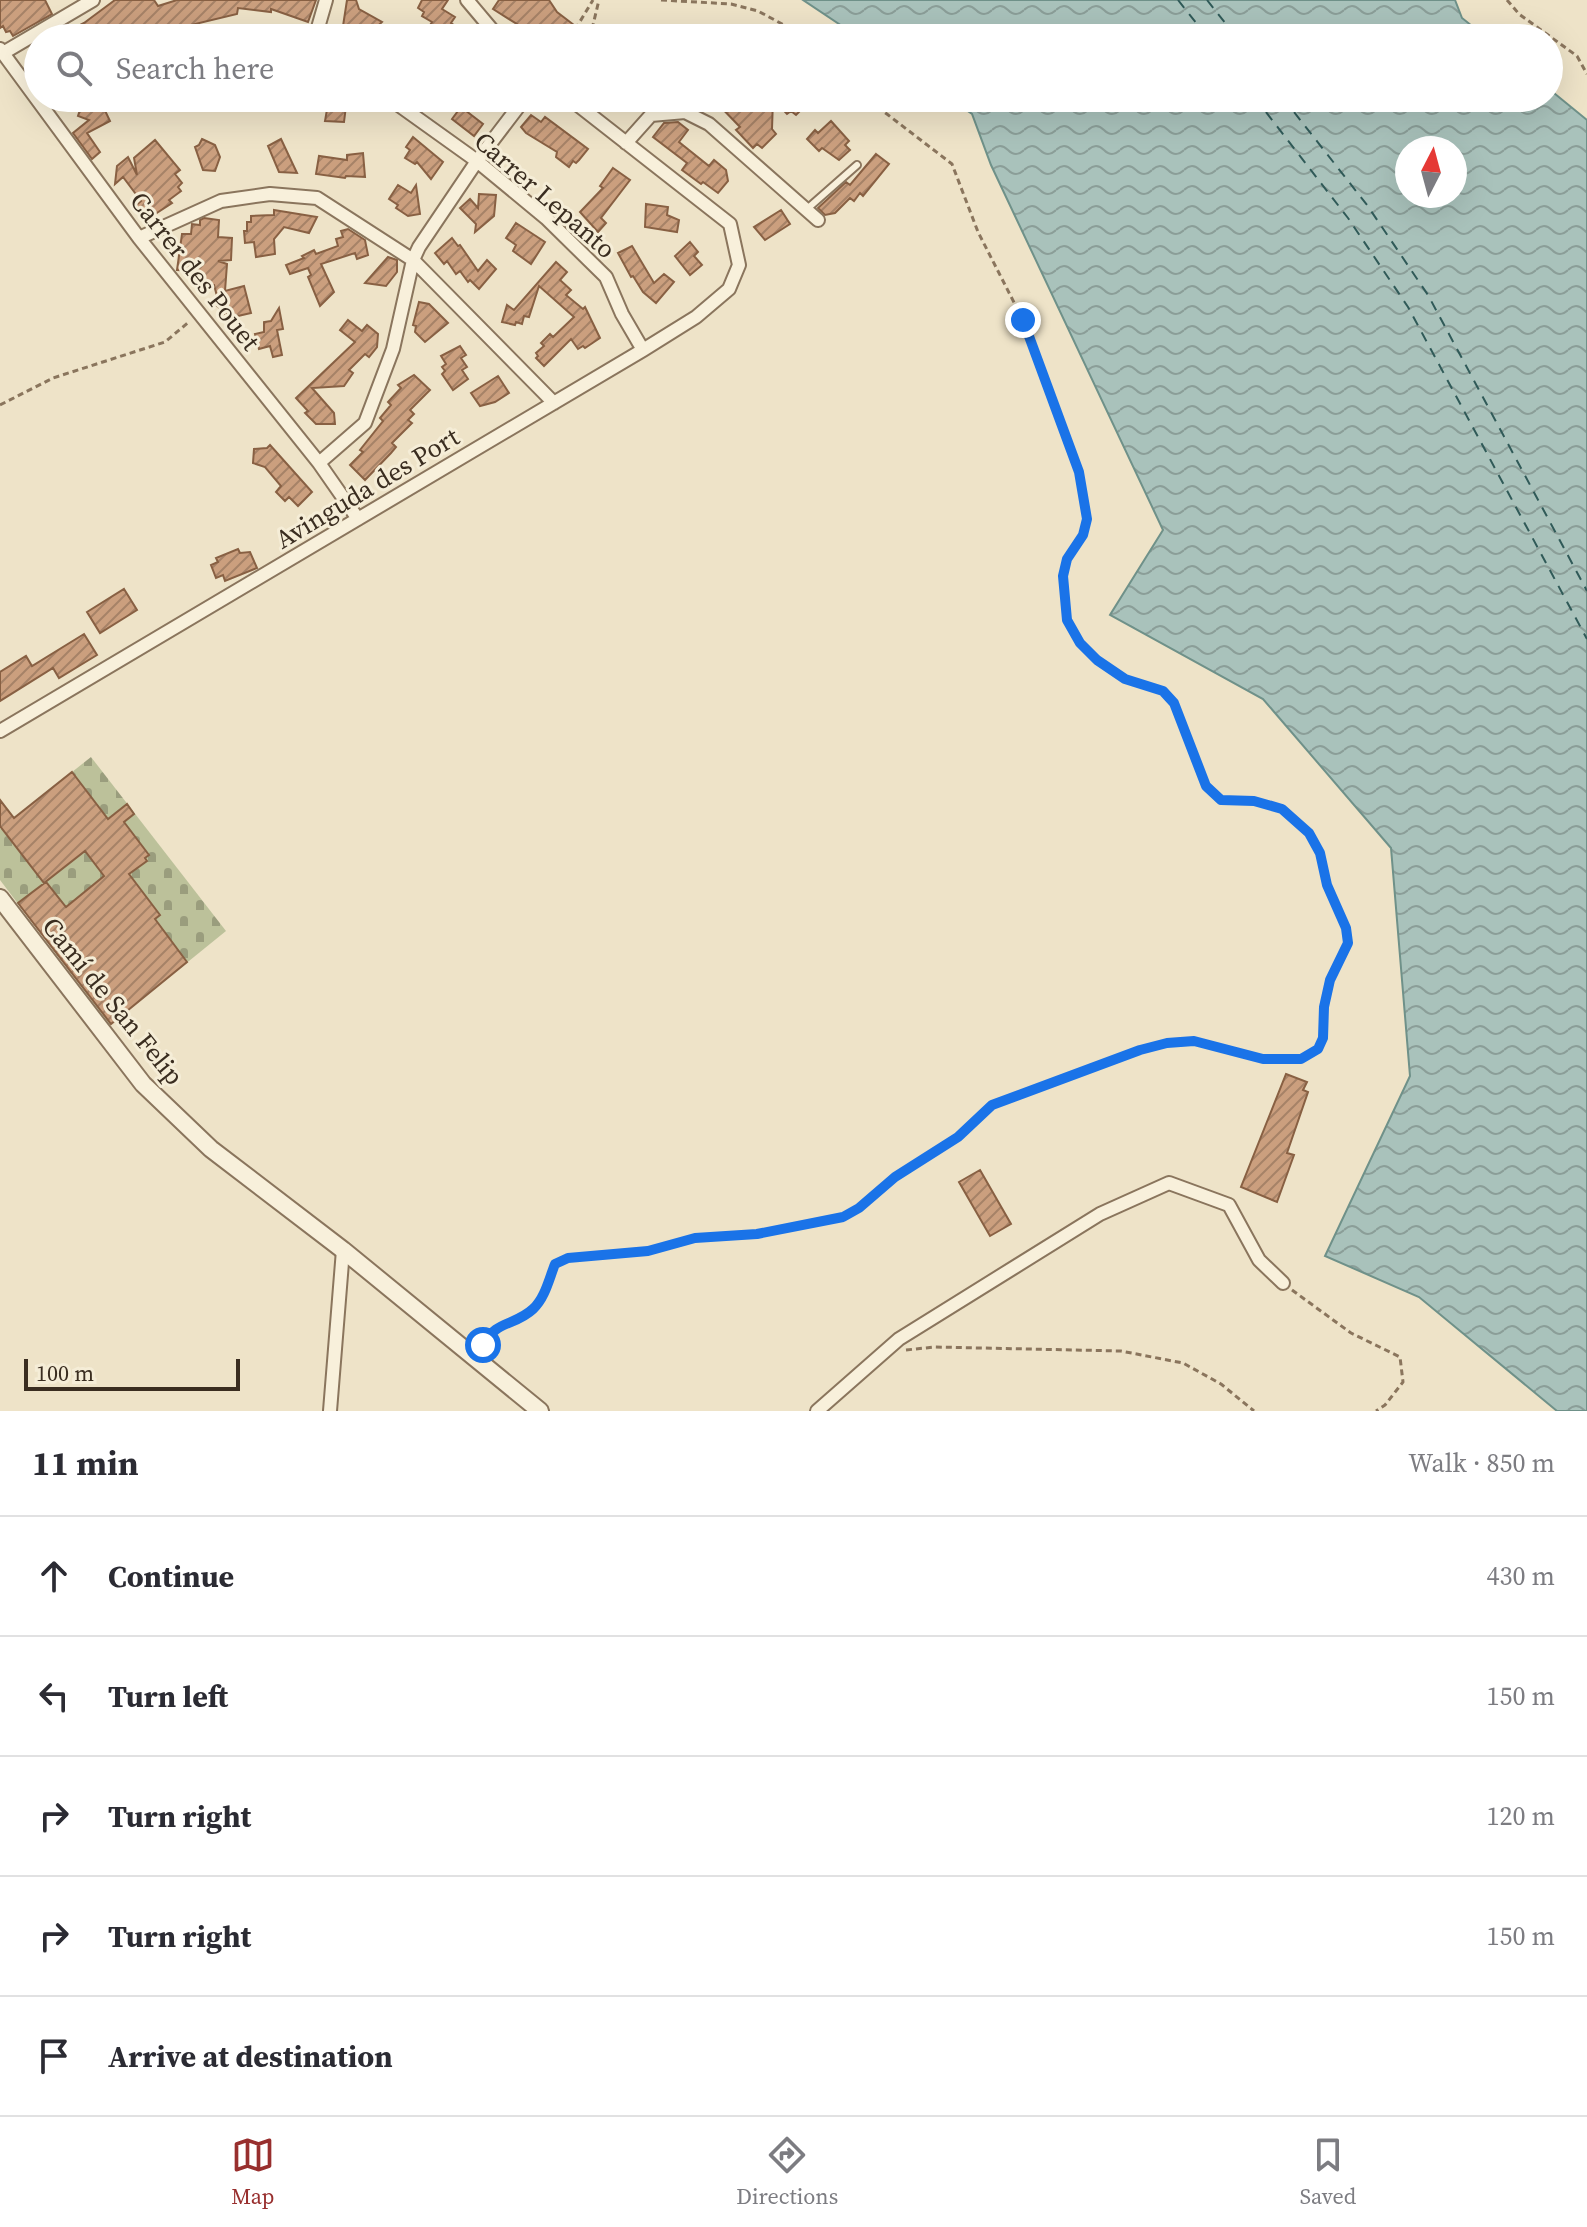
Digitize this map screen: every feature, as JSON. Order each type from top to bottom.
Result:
[{"type":"street","points":[[50,24],[93,0]]},
{"type":"street","points":[[319,24],[326,0]]},
{"type":"street","points":[[467,0],[487,24]]},
{"type":"street","points":[[1,51],[24,38]]},
{"type":"street","name":"Carrer des Pouet","points":[[1,51],[24,81]]},
{"type":"street","name":"Carrer des Pouet","points":[[48,112],[139,238],[319,463],[358,519]]},
{"type":"street","name":"Carrer Lepanto","points":[[409,112],[477,161],[546,218],[606,277],[622,314],[643,350]]},
{"type":"street","points":[[319,463],[365,423],[393,349],[413,260],[419,247],[514,112]]},
{"type":"street","points":[[587,112],[626,143],[651,115],[685,112],[709,124],[818,220]]},
{"type":"street","name":"Avinguda des Port","points":[[0,731],[643,350],[696,317],[729,289],[739,265],[730,224],[626,143]]},
{"type":"street","points":[[139,238],[221,201],[270,194],[317,198],[413,260],[554,403]]},
{"type":"street","name":"Camí de San Felip","points":[[0,898],[143,1084],[211,1149],[343,1250],[540,1411]]},
{"type":"street","points":[[817,1411],[899,1339],[1100,1214],[1169,1183],[1229,1205],[1259,1260],[1283,1283]]},
{"type":"street","points":[[330,1411],[343,1250]]},
{"type":"lane","points":[[807,209],[857,165]]},
{"type":"path","points":[[578,24],[593,0]]},
{"type":"path","points":[[593,24],[599,0]]},
{"type":"path","points":[[661,0],[731,4],[758,11],[782,24]]},
{"type":"path","points":[[1507,0],[1533,24]]},
{"type":"path","points":[[1563,46],[1577,56],[1587,74]]},
{"type":"path","points":[[494,1374],[486,1361],[483,1345],[490,1331],[531,1311],[542,1297],[555,1264],[568,1258],[648,1251],[695,1238],[757,1234],[843,1217],[859,1208],[895,1177],[958,1137],[992,1105],[1140,1050],[1167,1043],[1194,1041],[1263,1059],[1301,1059],[1318,1049],[1323,1038],[1324,1007],[1330,980],[1348,943],[1346,928],[1327,885],[1320,853],[1309,833],[1282,809],[1254,801],[1221,800],[1206,786],[1174,703],[1163,691],[1125,679],[1097,660],[1080,643],[1067,620],[1063,576],[1067,559],[1083,535],[1087,519],[1079,472],[1023,320],[978,232],[952,164],[884,112]]},
{"type":"path","points":[[0,405],[53,378],[165,342],[200,314]]},
{"type":"path","points":[[1283,1283],[1351,1333],[1400,1357],[1403,1382],[1385,1405],[1376,1411]]},
{"type":"path","points":[[884,1353],[935,1347],[1121,1351],[1183,1363],[1221,1384],[1254,1411]]},
{"type":"green space","points":[[91,757],[226,931],[110,1025],[0,880],[0,829]]},
{"type":"water","points":[[803,0],[1455,0],[1462,18],[1470,24],[839,24]]},
{"type":"water","points":[[1563,100],[1587,120],[1587,1411],[1557,1411],[1419,1297],[1325,1256],[1410,1076],[1391,848],[1263,699],[1110,615],[1163,530],[991,165],[969,112],[1563,112]]},
{"type":"building","points":[[0,0],[45,0],[52,14],[34,24],[24,24],[24,30],[13,36],[3,26],[0,28]]},
{"type":"building","points":[[115,0],[154,0],[158,6],[177,0],[316,0],[308,22],[271,9],[271,12],[238,8],[237,14],[195,24],[84,23]]},
{"type":"building","points":[[347,0],[356,0],[359,9],[382,22],[380,24],[343,24]]},
{"type":"building","points":[[422,0],[448,0],[442,9],[455,17],[452,24],[431,24],[418,8]]},
{"type":"building","points":[[499,0],[549,0],[557,12],[573,24],[517,24],[493,9]]},
{"type":"building","points":[[79,112],[106,112],[110,121],[87,133],[100,152],[92,159],[73,133],[89,120],[78,116]]},
{"type":"building","points":[[327,112],[345,112],[344,122],[325,121]]},
{"type":"building","points":[[457,112],[467,112],[483,124],[474,136],[452,119]]},
{"type":"building","points":[[726,112],[773,112],[772,129],[776,134],[762,148],[757,144],[753,148],[736,130],[740,127]]},
{"type":"building","points":[[531,115],[541,122],[545,117],[588,149],[569,167],[556,157],[557,152],[521,127]]},
{"type":"building","points":[[831,121],[849,141],[845,145],[850,150],[839,160],[822,148],[819,151],[807,139]]},
{"type":"building","points":[[678,122],[688,130],[679,142],[709,166],[714,160],[726,170],[728,181],[718,193],[682,170],[687,163],[653,137],[664,123]]},
{"type":"building","points":[[413,137],[443,162],[431,179],[417,162],[415,164],[405,158],[410,150],[406,147]]},
{"type":"building","points":[[202,139],[215,145],[220,157],[215,171],[203,170],[195,147]]},
{"type":"building","points":[[281,139],[297,173],[279,172],[268,146]]},
{"type":"building","points":[[155,140],[180,170],[175,174],[182,183],[178,187],[181,191],[169,200],[172,203],[146,220],[135,206],[141,201],[123,177],[115,184],[117,166],[128,157],[137,175],[134,158]]},
{"type":"building","points":[[363,153],[365,177],[316,174],[319,156],[347,160],[347,155]]},
{"type":"building","points":[[876,154],[889,164],[863,196],[860,193],[854,201],[850,198],[835,213],[825,215],[818,208],[846,182],[850,185]]},
{"type":"building","points":[[613,168],[630,180],[601,218],[606,223],[598,232],[580,212],[603,188],[600,186]]},
{"type":"building","points":[[398,185],[411,193],[416,185],[420,214],[408,216],[389,199]]},
{"type":"building","points":[[479,194],[496,195],[494,216],[475,232],[476,224],[460,208],[470,199],[478,208]]},
{"type":"building","points":[[646,204],[668,207],[667,215],[679,220],[677,232],[645,227]]},
{"type":"building","points":[[274,210],[317,217],[309,233],[284,227],[274,239],[275,254],[256,257],[254,242],[245,243],[247,222],[251,222],[251,216],[274,215]]},
{"type":"building","points":[[781,210],[790,224],[765,240],[754,227]]},
{"type":"building","points":[[200,220],[219,220],[218,237],[232,238],[231,260],[218,261],[227,264],[225,291],[244,286],[251,313],[229,318],[224,309],[221,315],[219,307],[215,305],[218,300],[214,285],[199,284],[200,271],[177,270],[182,234],[191,234],[192,224],[200,225]]},
{"type":"building","points":[[516,223],[545,242],[531,264],[513,251],[516,245],[506,238]]},
{"type":"building","points":[[348,229],[365,240],[368,255],[357,259],[355,253],[321,264],[334,292],[320,306],[308,277],[311,275],[308,268],[290,274],[286,265],[314,250],[316,254],[338,246],[336,239],[343,237],[341,231]]},
{"type":"building","points":[[452,238],[478,271],[487,260],[496,269],[479,289],[470,280],[468,282],[460,271],[456,274],[447,261],[444,264],[435,253]]},
{"type":"building","points":[[690,242],[698,252],[694,256],[702,265],[690,275],[675,256]]},
{"type":"building","points":[[632,246],[654,283],[664,274],[674,282],[656,303],[631,277],[618,253]]},
{"type":"building","points":[[388,257],[397,260],[397,272],[386,286],[365,283]]},
{"type":"building","points":[[556,262],[567,272],[560,280],[571,290],[566,295],[583,309],[585,307],[600,338],[578,349],[571,339],[544,366],[536,358],[536,353],[544,346],[541,343],[550,334],[553,337],[574,317],[539,286],[529,317],[524,316],[522,324],[502,322],[507,305],[514,310]]},
{"type":"building","points":[[419,302],[429,304],[448,323],[425,342],[415,332],[416,326],[413,325]]},
{"type":"building","points":[[279,308],[283,329],[277,330],[282,355],[273,357],[270,346],[259,349],[255,334],[264,332],[264,322],[271,321]]},
{"type":"building","points":[[348,320],[362,331],[367,325],[378,334],[377,347],[369,357],[365,354],[349,370],[353,373],[344,386],[312,388],[334,413],[335,424],[316,424],[296,398],[355,342],[340,330]]},
{"type":"building","points":[[460,346],[466,355],[461,358],[467,367],[462,370],[468,379],[453,390],[442,374],[445,371],[442,367],[446,364],[441,356]]},
{"type":"building","points":[[414,375],[430,390],[410,410],[414,414],[408,420],[412,423],[392,443],[396,447],[365,480],[350,465],[363,452],[360,450],[383,421],[380,418],[391,405],[388,402],[401,388],[398,385]]},
{"type":"building","points":[[498,376],[509,393],[495,402],[480,406],[471,393]]},
{"type":"building","points":[[270,445],[312,492],[298,506],[289,497],[285,501],[276,492],[281,486],[265,467],[253,463],[254,449]]},
{"type":"building","points":[[238,549],[240,553],[250,552],[257,568],[225,581],[223,575],[216,578],[211,565],[218,562],[216,558]]},
{"type":"building","points":[[124,589],[137,610],[100,633],[87,612]]},
{"type":"building","points":[[84,634],[97,655],[59,678],[53,668],[0,701],[0,672],[26,656],[32,666]]},
{"type":"building","points":[[72,772],[108,819],[127,804],[134,814],[124,822],[149,855],[145,858],[147,861],[129,874],[160,915],[155,919],[187,962],[111,1024],[18,903],[46,882],[66,907],[104,876],[85,851],[44,883],[0,826],[0,800],[14,818]]},
{"type":"building","points":[[1286,1074],[1307,1082],[1303,1090],[1308,1092],[1287,1153],[1294,1155],[1277,1202],[1241,1187]]},
{"type":"building","points":[[980,1170],[1011,1224],[990,1236],[959,1182]]},
{"type":"ferry route","points":[[1178,0],[1197,24]]},
{"type":"ferry route","points":[[1207,0],[1226,24]]},
{"type":"ferry route","points":[[1266,112],[1348,218],[1408,307],[1587,639]]},
{"type":"ferry route","points":[[1294,112],[1367,205],[1428,295],[1587,591]]},
{"type":"route","points":[[483,1345],[490,1331],[531,1311],[542,1297],[555,1264],[568,1258],[648,1251],[695,1238],[757,1234],[843,1217],[859,1208],[895,1177],[958,1137],[992,1105],[1140,1050],[1167,1043],[1194,1041],[1263,1059],[1301,1059],[1318,1049],[1323,1038],[1324,1007],[1330,980],[1348,943],[1346,928],[1327,885],[1320,853],[1309,833],[1282,809],[1254,801],[1221,800],[1206,786],[1174,703],[1163,691],[1125,679],[1097,660],[1080,643],[1067,620],[1063,576],[1067,559],[1083,535],[1087,519],[1079,472],[1023,320]]}]
